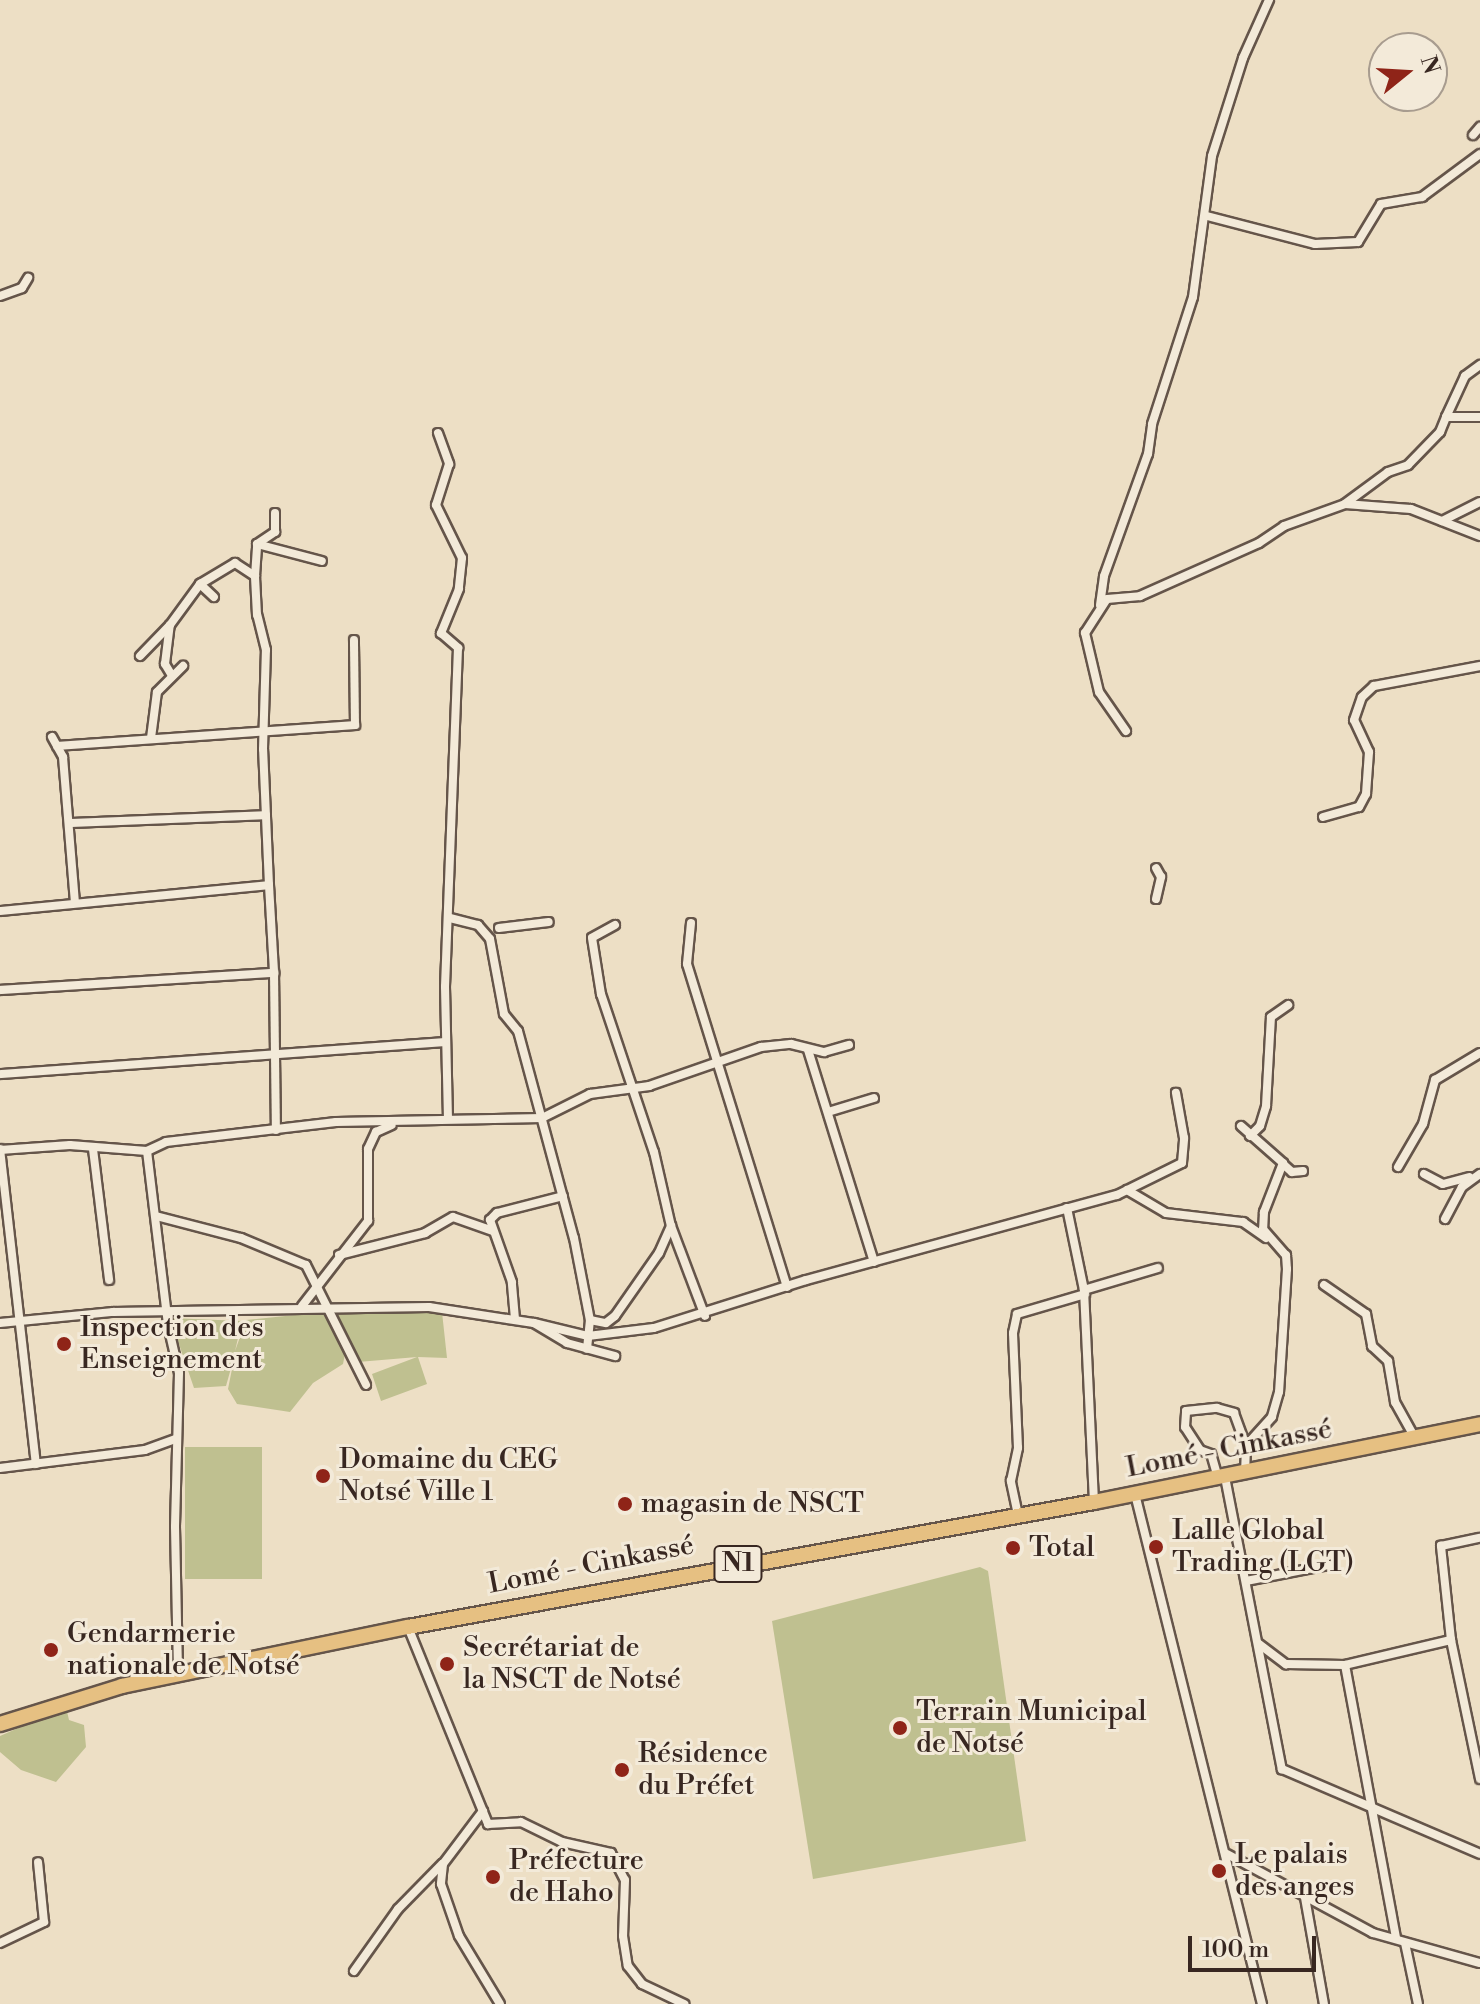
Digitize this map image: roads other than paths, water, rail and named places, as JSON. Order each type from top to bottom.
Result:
[{"type":"highway","name":"Lomé - Cinkassé","points":[[0,1724],[77,1698],[408,1627],[1221,1478],[1480,1424]]},
{"type":"street","points":[[1126,731],[1099,692],[1085,633],[1100,605],[1104,576],[1148,454],[1152,424],[1193,297],[1207,216],[1206,193],[1220,127],[1269,0]]},
{"type":"street","points":[[1473,135],[1480,127]]},
{"type":"street","points":[[1207,216],[1315,244],[1358,242],[1381,204],[1422,197],[1480,154]]},
{"type":"street","points":[[0,296],[22,288],[28,278]]},
{"type":"street","points":[[1100,605],[1115,596],[1140,596],[1259,543],[1284,526],[1345,504],[1388,472],[1408,465],[1440,432],[1465,376],[1480,365]]},
{"type":"street","points":[[1446,417],[1480,417]]},
{"type":"street","points":[[438,433],[449,464],[436,505],[462,558],[459,589],[441,633],[458,648],[445,1042],[448,1119]]},
{"type":"street","points":[[1442,521],[1480,502]]},
{"type":"street","points":[[1345,504],[1411,509],[1480,536]]},
{"type":"street","points":[[257,544],[275,532],[275,513]]},
{"type":"street","points":[[257,544],[322,561]]},
{"type":"street","points":[[257,544],[257,615],[266,650],[266,815],[274,973],[276,1130]]},
{"type":"street","points":[[140,656],[170,625],[200,584],[235,563],[255,576]]},
{"type":"street","points":[[200,584],[214,597]]},
{"type":"street","points":[[170,625],[165,664],[171,674]]},
{"type":"street","points":[[75,903],[63,757],[55,742],[355,725],[354,640]]},
{"type":"street","points":[[151,738],[157,692],[171,674],[183,666]]},
{"type":"street","points":[[1323,817],[1359,807],[1366,794],[1369,752],[1354,720],[1362,697],[1374,686],[1480,666]]},
{"type":"street","points":[[69,823],[266,815]]},
{"type":"street","points":[[1156,868],[1161,877],[1156,899]]},
{"type":"street","points":[[0,911],[269,885]]},
{"type":"street","points":[[450,918],[478,925],[490,939],[504,1014],[518,1031],[563,1196],[590,1320],[587,1349]]},
{"type":"street","points":[[499,928],[549,922]]},
{"type":"street","points":[[691,923],[687,964],[787,1287]]},
{"type":"street","points":[[615,925],[592,938],[601,994],[663,1181],[671,1226],[705,1316]]},
{"type":"street","points":[[0,990],[274,973]]},
{"type":"street","points":[[1250,1136],[1260,1126],[1266,1106],[1271,1017],[1288,1005]]},
{"type":"street","points":[[0,1074],[445,1042]]},
{"type":"street","points":[[36,1464],[0,1150],[70,1145],[147,1151],[166,1142],[276,1130],[448,1119],[542,1118],[590,1094],[631,1089],[715,1060],[778,1044],[808,1050],[849,1045]]},
{"type":"street","points":[[808,1050],[874,1262]]},
{"type":"street","points":[[1398,1167],[1423,1124],[1435,1080],[1480,1053]]},
{"type":"street","points":[[0,1323],[113,1312],[167,1314],[302,1306],[429,1307],[515,1319],[588,1336],[622,1335],[705,1316],[787,1287],[1127,1190],[1182,1163],[1184,1138],[1176,1093]]},
{"type":"street","points":[[828,1112],[874,1098]]},
{"type":"street","points":[[302,1306],[315,1285],[368,1221],[371,1139],[396,1123]]},
{"type":"street","points":[[1241,1126],[1292,1172]]},
{"type":"street","points":[[93,1149],[109,1280]]},
{"type":"street","points":[[147,1151],[167,1314],[179,1373],[176,1439],[179,1675]]},
{"type":"street","points":[[1268,1238],[1264,1212],[1279,1181],[1283,1163]]},
{"type":"street","points":[[1279,1181],[1292,1172],[1303,1171]]},
{"type":"street","points":[[1424,1174],[1443,1184],[1479,1175]]},
{"type":"street","points":[[1445,1219],[1462,1187],[1479,1175]]},
{"type":"street","points":[[1127,1190],[1166,1213],[1243,1222],[1268,1238],[1286,1255],[1279,1392],[1272,1417],[1246,1446]]},
{"type":"street","points":[[515,1319],[512,1282],[490,1220],[497,1213],[563,1196]]},
{"type":"street","points":[[1067,1208],[1084,1292],[1094,1502]]},
{"type":"street","points":[[156,1216],[241,1238],[306,1265],[366,1385]]},
{"type":"street","points":[[338,1256],[425,1233],[453,1217],[493,1231]]},
{"type":"street","points":[[590,1320],[606,1323],[615,1316],[642,1280],[671,1226]]},
{"type":"street","points":[[1018,1515],[1011,1481],[1018,1448],[1013,1333],[1017,1314],[1158,1268]]},
{"type":"street","points":[[1324,1285],[1366,1314],[1372,1346],[1388,1361],[1395,1402],[1415,1438]]},
{"type":"street","points":[[534,1323],[587,1349],[615,1356]]},
{"type":"street","points":[[1245,1473],[1246,1446],[1234,1413],[1217,1408],[1186,1411],[1185,1427],[1200,1450],[1211,1454],[1221,1478],[1246,1581],[1282,1769],[1480,1854]]},
{"type":"street","points":[[0,1468],[167,1446],[176,1439]]},
{"type":"street","points":[[1135,1494],[1262,2004]]},
{"type":"street","points":[[1480,1538],[1441,1546],[1451,1640],[1480,1779]]},
{"type":"street","points":[[1246,1581],[1329,1565]]},
{"type":"street","points":[[408,1627],[488,1824],[521,1822],[562,1842],[611,1853],[625,1880],[623,1936],[628,1966],[642,1984],[684,2004]]},
{"type":"street","points":[[1259,1644],[1286,1664],[1345,1665],[1451,1640]]},
{"type":"street","points":[[1345,1665],[1375,1809],[1396,1937]]},
{"type":"street","points":[[354,1971],[398,1909],[443,1864],[483,1811]]},
{"type":"street","points":[[1227,1854],[1303,1891],[1333,1915],[1405,1943],[1480,1963]]},
{"type":"street","points":[[0,1943],[44,1922],[38,1862]]},
{"type":"street","points":[[443,1864],[441,1884],[459,1936],[500,2004]]},
{"type":"street","points":[[1303,1891],[1324,2004]]},
{"type":"street","points":[[1405,1943],[1418,2004]]},
{"type":"place","name":"Inspection des Enseignement","points":[[64,1344]]},
{"type":"place","name":"Domaine du CEG Notsé Ville 1","points":[[323,1476]]},
{"type":"place","name":"magasin de NSCT","points":[[625,1504]]},
{"type":"place","name":"Lalle Global Trading (LGT)","points":[[1156,1547]]},
{"type":"place","name":"Total","points":[[1013,1548]]},
{"type":"place","name":"Gendarmerie nationale de Notsé","points":[[51,1650]]},
{"type":"place","name":"Secrétariat de la NSCT de Notsé","points":[[447,1664]]},
{"type":"place","name":"Terrain Municipal de Notsé","points":[[900,1728]]},
{"type":"place","name":"Résidence du Préfet","points":[[622,1770]]},
{"type":"place","name":"Le palais des anges","points":[[1219,1871]]},
{"type":"place","name":"Préfecture de Haho","points":[[493,1877]]}]
